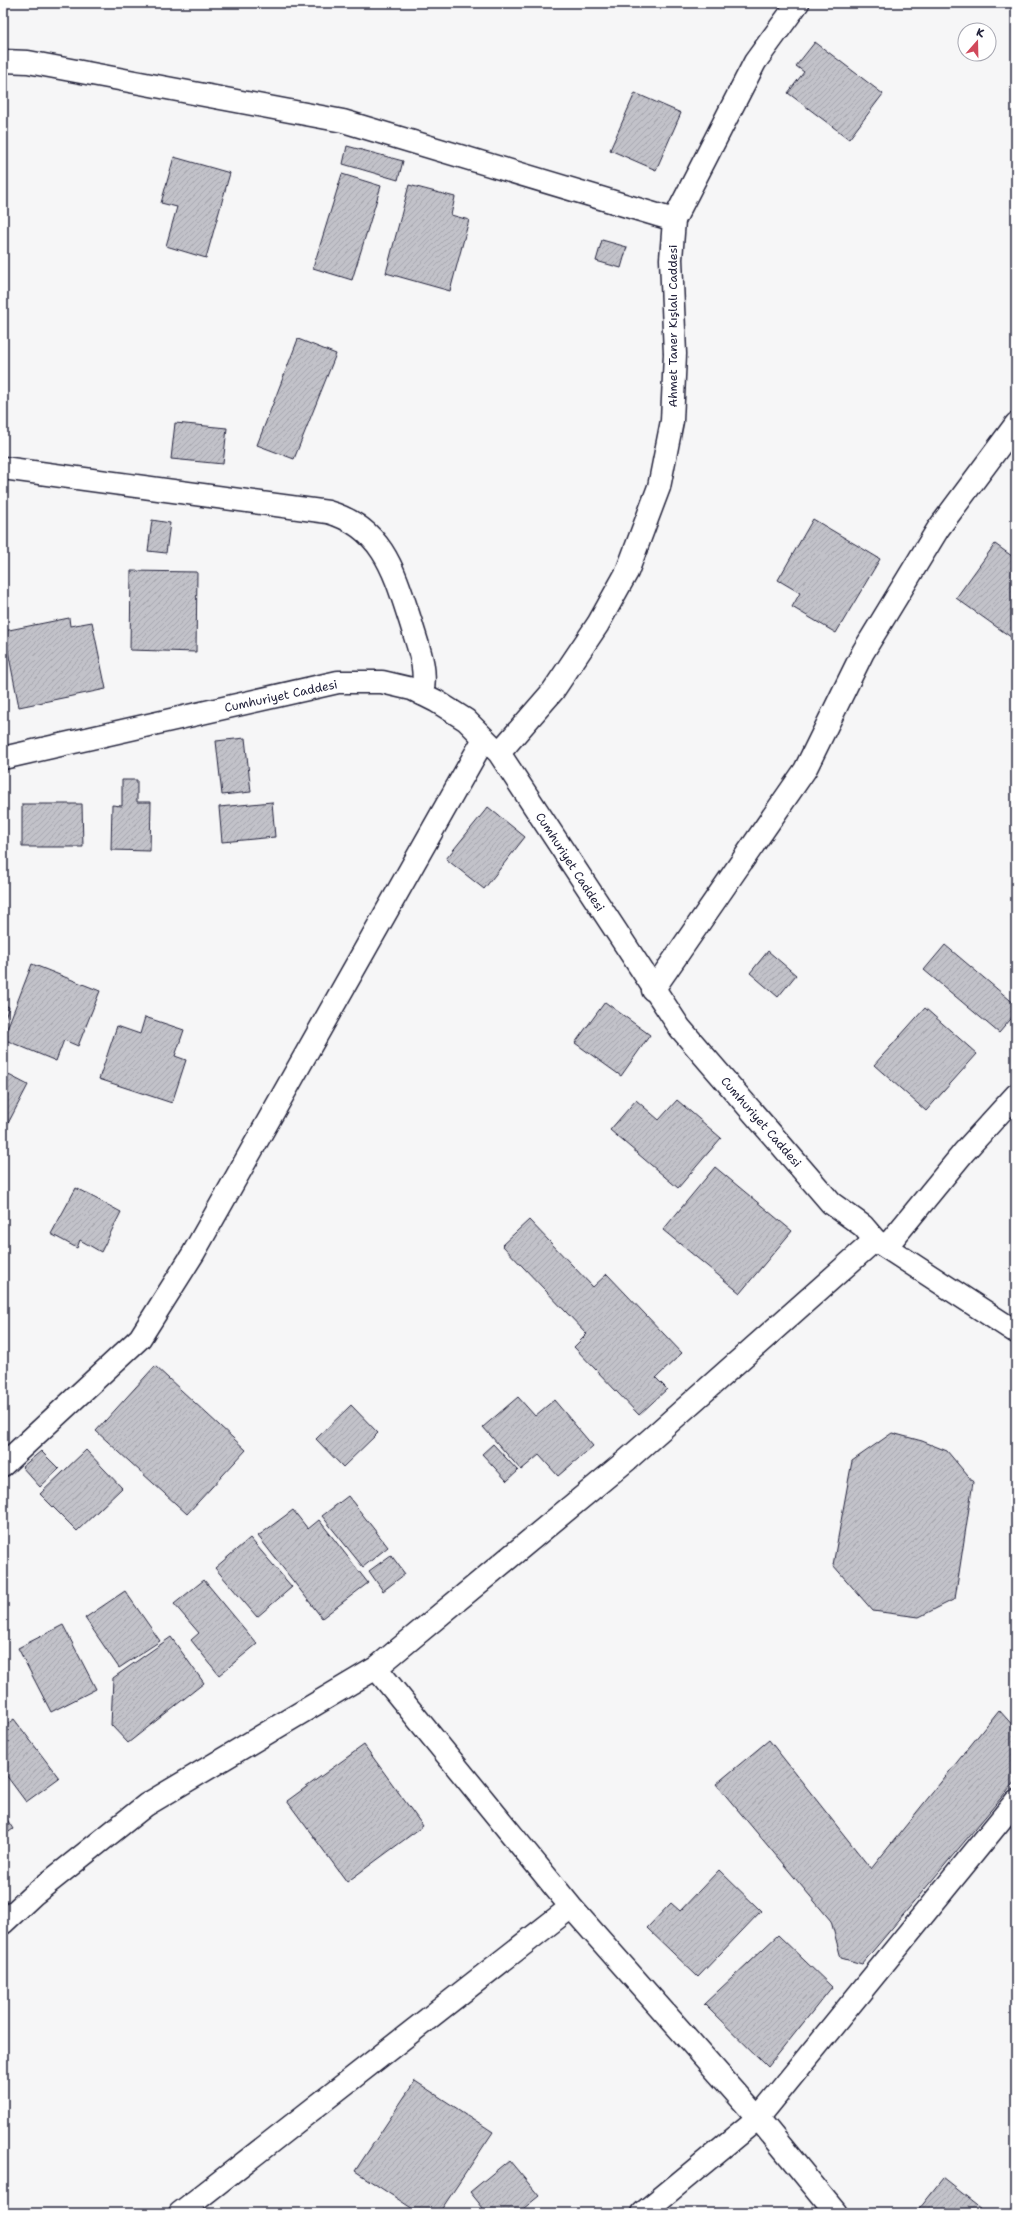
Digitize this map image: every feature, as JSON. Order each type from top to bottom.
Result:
[{"type":"street","name":"Ahmet Taner Kışlalı Caddesi","points":[[3,1465],[140,1338],[193,1254],[491,746],[552,690],[598,624],[627,572],[659,487],[672,421],[675,354],[671,259],[674,220],[755,62],[798,3]]},
{"type":"street","points":[[3,61],[28,62],[343,121],[674,220]]},
{"type":"street","points":[[653,990],[804,770],[863,652],[938,529],[1016,424]]},
{"type":"street","points":[[3,468],[328,512],[347,517],[370,536],[393,570],[422,659],[425,680],[422,694]]},
{"type":"street","name":"Cumhuriyet Caddesi","points":[[3,758],[338,682],[382,682],[412,689],[436,700],[466,720],[491,746],[653,990],[680,1028],[831,1203],[863,1226],[881,1244],[1016,1332]]},
{"type":"street","points":[[3,1923],[33,1895],[146,1805],[376,1668],[627,1460],[881,1244],[1016,1095]]},
{"type":"street","points":[[376,1668],[571,1907],[758,2118],[836,2213]]},
{"type":"street","points":[[643,2213],[758,2118],[1016,1801]]},
{"type":"street","points":[[180,2213],[571,1907]]},
{"type":"building","points":[[815,42],[883,94],[849,139],[788,93],[804,72],[796,66]]},
{"type":"building","points":[[635,93],[681,113],[656,170],[610,150]]},
{"type":"building","points":[[347,146],[403,161],[398,180],[343,164]]},
{"type":"building","points":[[174,157],[230,173],[206,258],[166,246],[177,207],[161,203]]},
{"type":"building","points":[[342,174],[381,186],[352,280],[313,268]]},
{"type":"building","points":[[409,185],[455,197],[451,215],[469,220],[450,291],[386,273]]},
{"type":"building","points":[[602,240],[627,247],[621,268],[596,261]]},
{"type":"building","points":[[298,339],[336,354],[294,459],[257,445]]},
{"type":"building","points":[[175,423],[227,428],[223,464],[171,459]]},
{"type":"building","points":[[813,519],[880,559],[836,633],[792,607],[800,593],[778,580]]},
{"type":"building","points":[[152,520],[170,523],[166,553],[148,551]]},
{"type":"building","points":[[995,544],[1016,559],[1015,640],[956,598]]},
{"type":"building","points":[[131,571],[197,572],[196,652],[130,650]]},
{"type":"building","points":[[69,618],[70,626],[92,622],[106,689],[19,707],[4,631]]},
{"type":"building","points":[[245,738],[251,792],[222,795],[216,741]]},
{"type":"building","points":[[122,780],[137,780],[137,802],[151,802],[150,851],[111,850],[112,805],[122,806]]},
{"type":"building","points":[[272,802],[275,837],[222,842],[219,807]]},
{"type":"building","points":[[22,804],[82,804],[83,847],[22,847]]},
{"type":"building","points":[[488,807],[525,837],[484,889],[446,859]]},
{"type":"building","points":[[945,945],[1016,1005],[1016,1013],[999,1033],[924,970]]},
{"type":"building","points":[[768,951],[796,975],[778,997],[750,973]]},
{"type":"building","points":[[32,964],[100,991],[78,1046],[64,1040],[56,1061],[3,1039]]},
{"type":"building","points":[[605,1002],[650,1035],[621,1076],[575,1043]]},
{"type":"building","points":[[3,1004],[9,1007],[3,1023]]},
{"type":"building","points":[[925,1008],[977,1054],[926,1111],[874,1065]]},
{"type":"building","points":[[145,1017],[184,1030],[175,1056],[186,1060],[172,1103],[99,1079],[117,1026],[140,1034]]},
{"type":"building","points":[[3,1072],[28,1085],[3,1133]]},
{"type":"building","points":[[636,1100],[659,1120],[677,1100],[721,1138],[678,1188],[610,1130]]},
{"type":"building","points":[[715,1167],[792,1231],[740,1293],[663,1230]]},
{"type":"building","points":[[76,1188],[121,1212],[101,1252],[80,1240],[77,1248],[51,1234]]},
{"type":"building","points":[[529,1220],[593,1287],[607,1274],[682,1353],[656,1378],[667,1389],[639,1415],[574,1347],[587,1334],[502,1245]]},
{"type":"building","points":[[155,1366],[246,1450],[187,1514],[96,1431]]},
{"type":"building","points":[[518,1397],[535,1416],[554,1400],[593,1446],[558,1476],[539,1455],[521,1470],[483,1427]]},
{"type":"building","points":[[351,1405],[378,1433],[343,1467],[316,1439]]},
{"type":"building","points":[[892,1433],[922,1441],[947,1451],[973,1482],[955,1599],[919,1617],[873,1611],[833,1565],[852,1461]]},
{"type":"building","points":[[493,1444],[518,1471],[507,1481],[482,1454]]},
{"type":"building","points":[[86,1450],[122,1488],[77,1531],[40,1494]]},
{"type":"building","points":[[41,1451],[59,1469],[40,1487],[22,1467]]},
{"type":"building","points":[[348,1496],[388,1547],[363,1567],[322,1516]]},
{"type":"building","points":[[293,1510],[308,1529],[319,1520],[368,1583],[322,1618],[258,1536]]},
{"type":"building","points":[[250,1538],[292,1587],[257,1617],[215,1568]]},
{"type":"building","points":[[391,1555],[405,1574],[383,1591],[369,1571]]},
{"type":"building","points":[[204,1580],[257,1644],[219,1675],[191,1640],[199,1633],[174,1604]]},
{"type":"building","points":[[125,1591],[160,1641],[119,1668],[85,1618]]},
{"type":"building","points":[[63,1625],[96,1689],[51,1712],[18,1648]]},
{"type":"building","points":[[171,1637],[204,1683],[128,1743],[111,1725],[113,1678]]},
{"type":"building","points":[[999,1710],[1016,1729],[1016,1780],[862,1964],[841,1958],[831,1921],[716,1784],[769,1740],[871,1869]]},
{"type":"building","points":[[14,1719],[59,1778],[26,1802],[3,1771],[3,1727]]},
{"type":"building","points":[[364,1745],[423,1826],[347,1882],[287,1801]]},
{"type":"building","points":[[3,1813],[13,1829],[3,1836]]},
{"type":"building","points":[[719,1870],[761,1911],[698,1977],[647,1928],[671,1903],[680,1911]]},
{"type":"building","points":[[778,1935],[832,1987],[768,2067],[704,2004]]},
{"type":"building","points":[[415,2081],[493,2132],[439,2213],[419,2213],[355,2171]]},
{"type":"building","points":[[509,2160],[539,2196],[518,2213],[487,2213],[470,2192]]},
{"type":"building","points":[[943,2179],[986,2213],[916,2213]]}]
